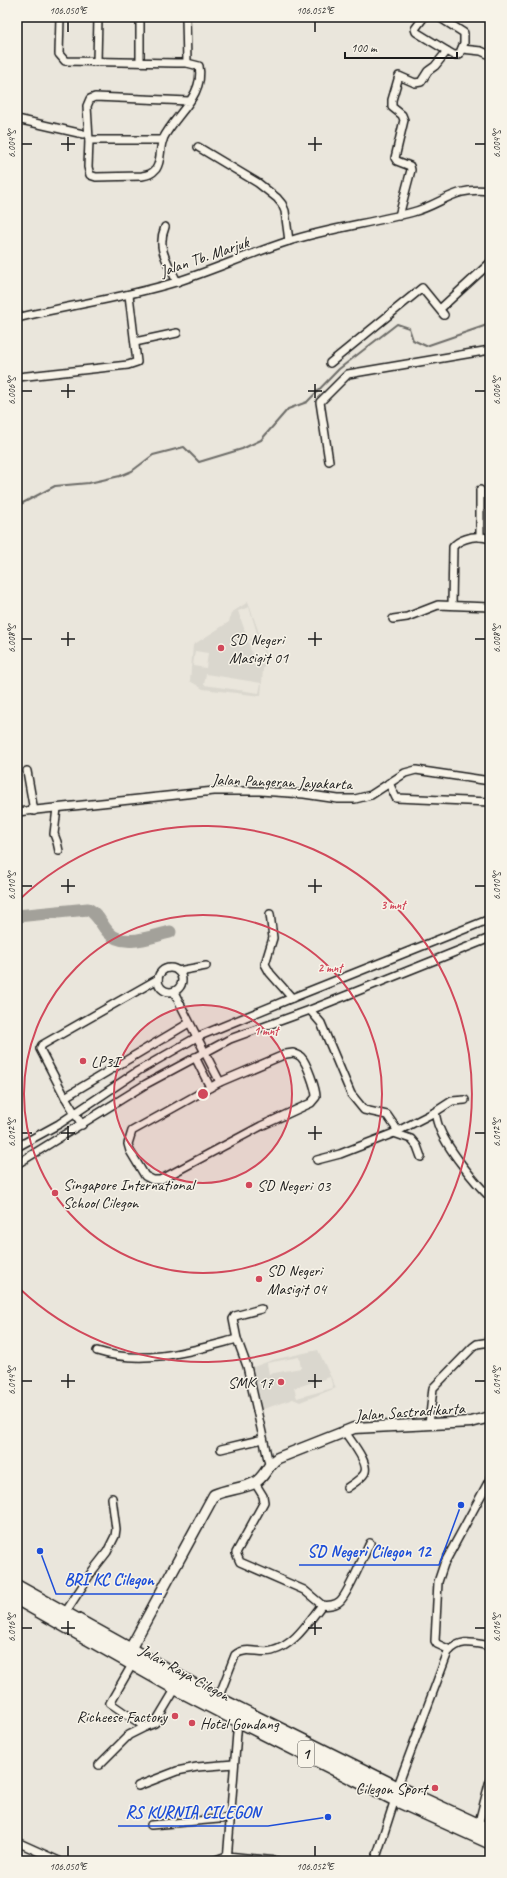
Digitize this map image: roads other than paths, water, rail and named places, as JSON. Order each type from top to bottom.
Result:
[{"type":"highway","name":"Jalan Raya Cilegon","points":[[17,1587],[65,1613],[176,1688],[238,1720],[396,1793],[484,1828]]},
{"type":"highway","name":"Jalan Raya Cilegon","points":[[17,1598],[129,1657],[218,1698],[490,1842]]},
{"type":"street","points":[[60,17],[59,54],[65,61],[186,63],[195,64],[199,69],[199,85],[194,95],[163,140],[158,164],[152,173],[142,176],[92,176],[89,172],[87,106],[90,99],[95,97],[189,101]]},
{"type":"street","points":[[97,62],[98,17]]},
{"type":"street","points":[[140,17],[140,62]]},
{"type":"street","points":[[186,17],[186,63]]},
{"type":"street","points":[[424,17],[415,29],[416,32],[456,56],[459,55],[462,49],[464,33],[439,17]]},
{"type":"street","points":[[462,49],[482,51],[490,55]]},
{"type":"street","points":[[399,216],[411,170],[410,166],[397,161],[395,156],[404,120],[402,116],[392,107],[396,80],[399,76],[415,83],[421,82],[428,71],[435,66],[447,51]]},
{"type":"street","points":[[17,119],[82,134]]},
{"type":"street","points":[[89,140],[163,140]]},
{"type":"street","points":[[198,147],[258,182],[277,198],[285,211],[289,241]]},
{"type":"street","name":"Jalan Tb. Marjuk","points":[[17,318],[129,295],[177,282],[289,241],[338,228],[399,216],[416,211],[457,192],[471,190],[490,191]]},
{"type":"street","points":[[165,227],[161,238],[162,250],[177,282]]},
{"type":"street","points":[[330,363],[422,288],[442,312],[490,263]]},
{"type":"street","points":[[18,377],[133,364],[137,362],[129,295]]},
{"type":"street","points":[[135,342],[177,333]]},
{"type":"street","points":[[329,461],[320,402],[348,374],[490,350]]},
{"type":"street","points":[[480,490],[480,537]]},
{"type":"street","points":[[452,605],[453,547],[456,543],[463,540],[480,537],[490,539]]},
{"type":"street","points":[[394,619],[438,605],[490,607]]},
{"type":"street","name":"Jalan Pangeran Jayakarta","points":[[17,812],[214,791],[260,791],[304,794],[338,799],[355,799],[371,795],[405,772],[416,770],[490,781]]},
{"type":"street","points":[[27,771],[34,811]]},
{"type":"street","points":[[389,783],[396,798],[490,802]]},
{"type":"street","points":[[57,808],[54,834],[59,851]]},
{"type":"street","points":[[270,914],[273,938],[265,964],[270,973],[292,998]]},
{"type":"street","points":[[17,1147],[75,1114],[138,1071],[197,1037],[490,919]]},
{"type":"street","points":[[17,1164],[92,1119],[146,1084],[230,1039],[310,1010],[490,938]]},
{"type":"street","points":[[82,1125],[42,1055],[40,1049],[42,1045],[158,979],[162,972],[170,968],[178,971],[206,966]]},
{"type":"street","points":[[158,979],[160,987],[166,992],[174,992],[181,986],[182,978],[178,971]]},
{"type":"street","points":[[174,992],[220,1082]]},
{"type":"street","points":[[310,1010],[321,1023],[351,1094],[358,1104],[364,1110],[386,1115],[396,1132],[411,1139],[417,1146],[421,1157]]},
{"type":"street","points":[[65,1097],[189,1023]]},
{"type":"street","points":[[293,1053],[298,1054],[303,1059],[314,1087],[316,1097],[307,1106],[261,1126],[160,1180],[154,1180],[145,1176],[128,1144],[132,1131],[220,1082],[286,1054],[293,1053]]},
{"type":"street","points":[[195,1057],[210,1087]]},
{"type":"street","points":[[317,1160],[340,1154],[396,1132],[435,1112],[452,1101],[465,1100]]},
{"type":"street","points":[[85,1107],[92,1119]]},
{"type":"street","points":[[435,1112],[440,1129],[448,1142],[475,1181],[490,1197]]},
{"type":"street","points":[[261,1309],[235,1316],[233,1319],[237,1339],[247,1366],[269,1464]]},
{"type":"street","points":[[97,1351],[118,1357],[170,1355],[237,1339]]},
{"type":"street","points":[[429,1424],[433,1388],[477,1344],[490,1342]]},
{"type":"street","name":"Jalan Sastradikarta","points":[[255,1483],[262,1476],[269,1464],[278,1458],[363,1426],[471,1422],[490,1417]]},
{"type":"street","points":[[345,1432],[364,1461],[366,1467],[364,1475],[347,1488]]},
{"type":"street","points":[[221,1449],[263,1439]]},
{"type":"street","points":[[450,1650],[437,1644],[435,1641],[438,1604],[437,1586],[444,1564],[490,1479]]},
{"type":"street","points":[[145,1727],[110,1703],[129,1657],[211,1499],[218,1494],[255,1483],[263,1496],[264,1502],[236,1553],[240,1562],[304,1590],[322,1605],[340,1602],[346,1593],[370,1543]]},
{"type":"street","points":[[65,1613],[93,1570],[107,1552],[115,1536],[116,1528],[112,1498]]},
{"type":"street","points":[[218,1698],[235,1655],[246,1651],[271,1652],[286,1645],[301,1632],[322,1605]]},
{"type":"street","points":[[375,1861],[396,1793],[450,1650],[458,1644],[464,1642],[490,1646]]},
{"type":"street","points":[[99,1764],[129,1735],[155,1724],[176,1688]]},
{"type":"street","points":[[227,1859],[238,1720]]},
{"type":"street","points":[[138,1786],[178,1771],[197,1767],[234,1764]]},
{"type":"street","points":[[484,1828],[490,1780]]},
{"type":"street","points":[[151,1825],[230,1818]]},
{"type":"street","points":[[17,1842],[59,1861]]},
{"type":"street","points":[[213,1861],[227,1859],[277,1861]]},
{"type":"waterway","points":[[17,506],[55,486],[89,483],[120,476],[132,471],[153,455],[184,447],[199,462],[242,449],[261,440],[288,409],[307,402],[339,369],[397,324],[409,328],[413,340],[426,346],[490,324]]},
{"type":"waterway","points":[[17,916],[88,909],[92,911],[108,932],[121,940],[138,940],[170,932]]},
{"type":"place","name":"SD Negeri Masigit 01","points":[[221,648]]},
{"type":"place","name":"LP3I","points":[[83,1061]]},
{"type":"place","name":"SD Negeri 03","points":[[249,1185]]},
{"type":"place","name":"Singapore International School Cilegon","points":[[55,1193]]},
{"type":"place","name":"SD Negeri Masigit 04","points":[[259,1279]]},
{"type":"place","name":"SMK 17","points":[[281,1382]]},
{"type":"place","name":"SD Negeri Cilegon 12","points":[[461,1505]]},
{"type":"place","name":"BRI KC Cilegon","points":[[40,1551]]},
{"type":"place","name":"Richeese Factory","points":[[175,1716]]},
{"type":"place","name":"Hotel Gondang","points":[[192,1723]]},
{"type":"place","name":"Cilegon Sport","points":[[435,1788]]},
{"type":"place","name":"RS KURNIA CILEGON","points":[[328,1817]]}]
